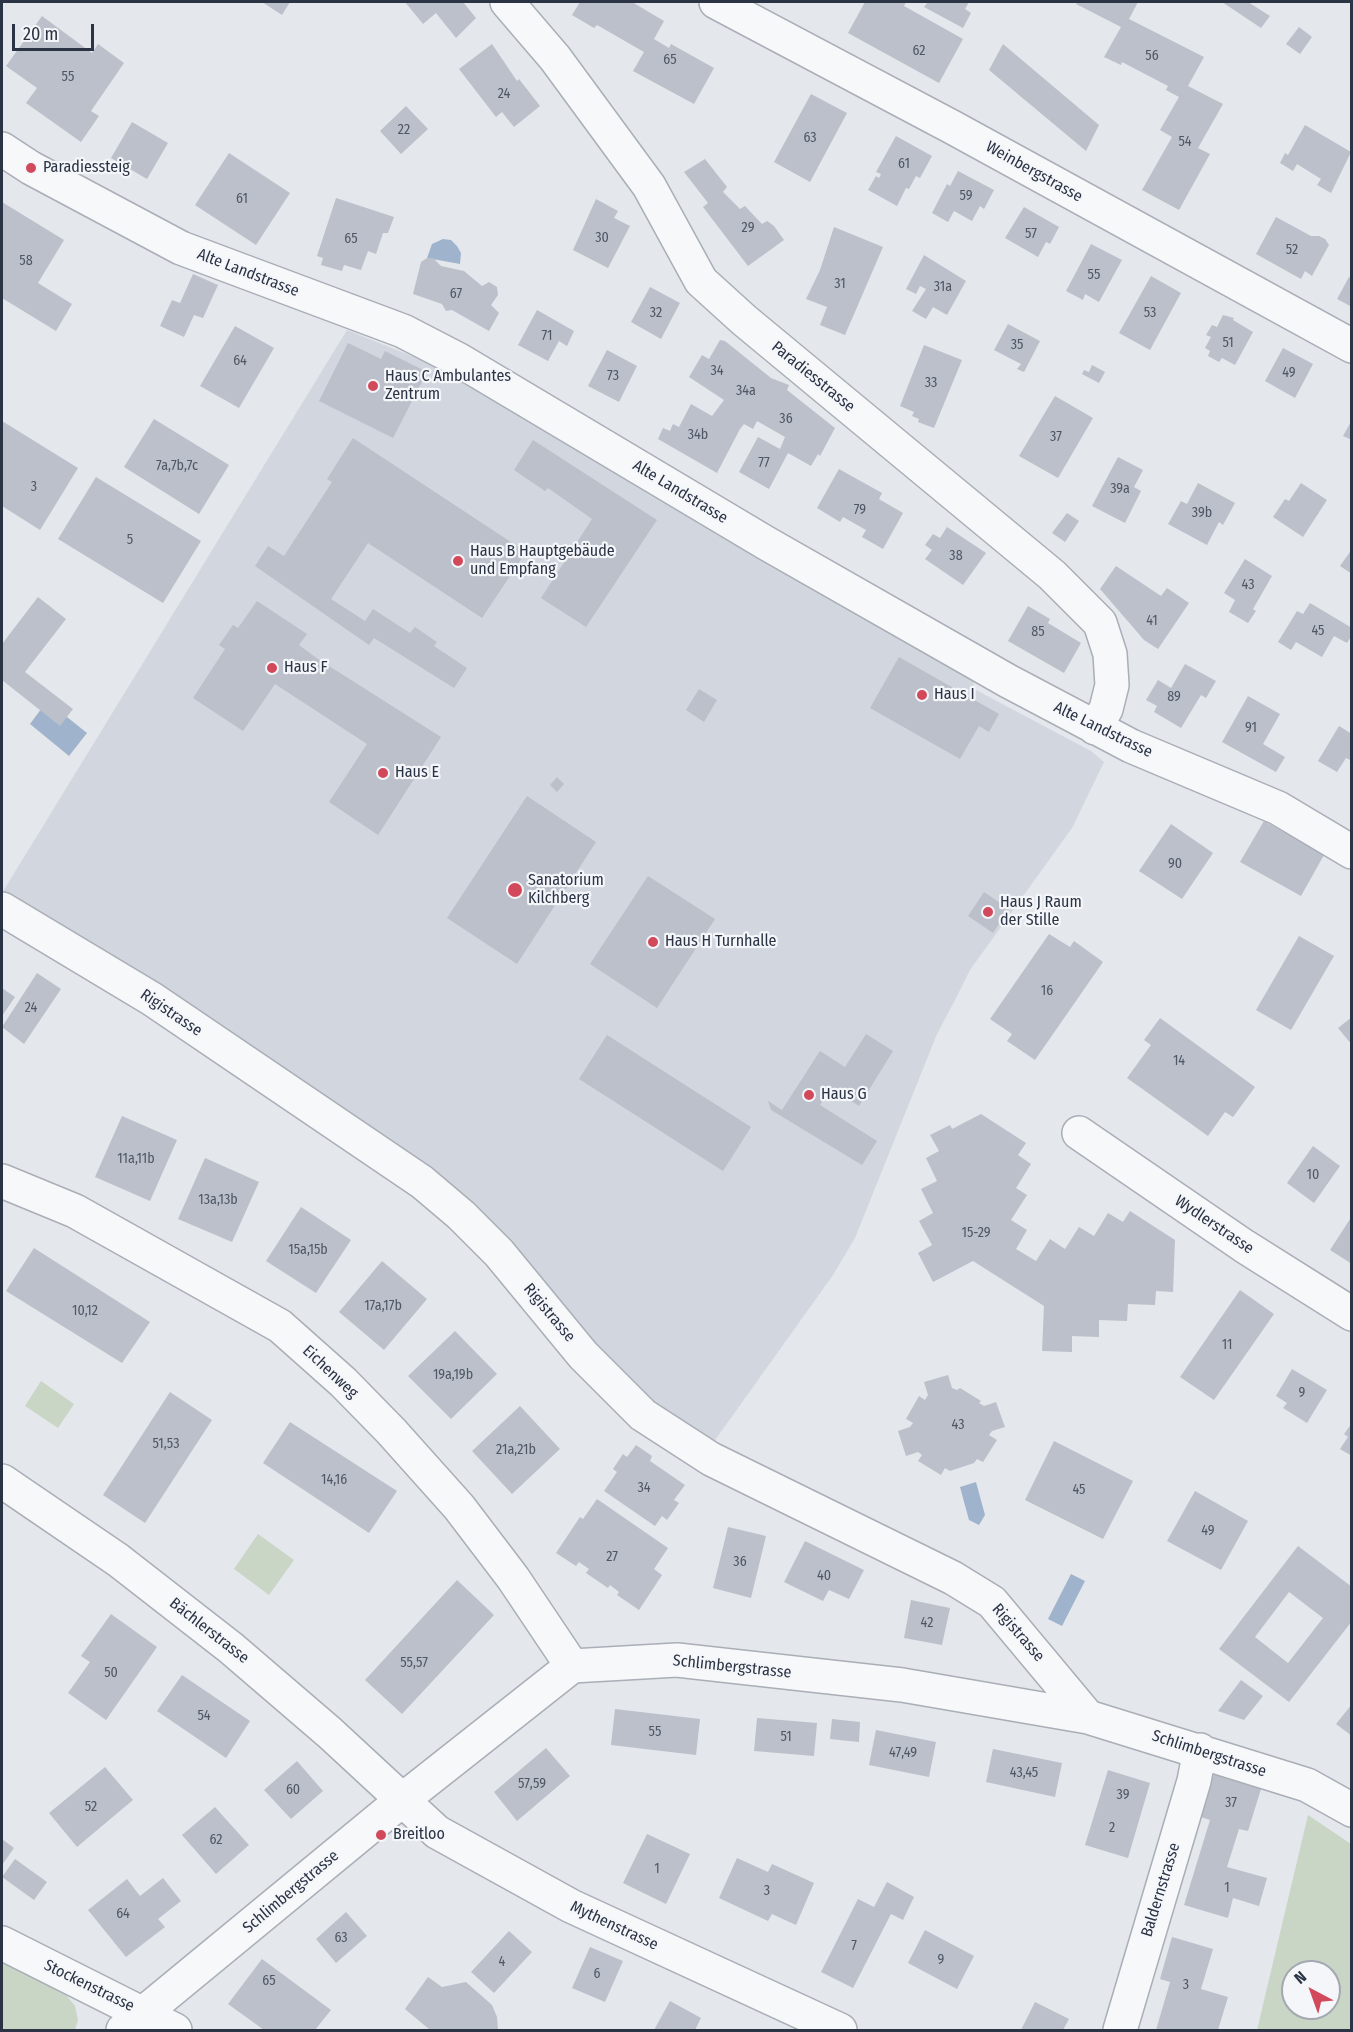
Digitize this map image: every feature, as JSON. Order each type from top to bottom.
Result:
[{"type":"street","name":"Paradiesstrasse","points":[[507,2],[555,58],[649,186],[701,281],[744,320],[1052,575],[1100,623],[1110,654],[1112,685],[1106,709],[1095,728]]},
{"type":"street","name":"Weinbergstrasse","points":[[716,2],[952,127],[1352,346]]},
{"type":"street","name":"Alte Landstrasse","points":[[2,149],[31,168],[182,248],[403,331],[459,360],[776,548],[1008,681],[1095,728],[1131,746],[1346,838]]},
{"type":"street","name":"Rigistrasse","points":[[2,909],[152,999],[422,1182],[461,1215],[499,1253],[583,1355],[643,1415],[711,1459],[953,1578],[992,1602],[1088,1716]]},
{"type":"street","name":"Wydlerstrasse","points":[[1079,1133],[1244,1246],[1352,1314]]},
{"type":"street","name":"Eichenweg","points":[[2,1181],[75,1211],[280,1326],[343,1382],[459,1507],[513,1578],[572,1666]]},
{"type":"street","name":"Bächlerstrasse","points":[[2,1481],[118,1560],[231,1648],[330,1733],[401,1801]]},
{"type":"street","name":"Schlimbergstrasse","points":[[134,2022],[401,1801],[572,1666],[677,1660],[902,1685],[1088,1716],[1307,1785],[1352,1810]]},
{"type":"street","name":"Baldernstrasse","points":[[1120,2031],[1194,1781],[1200,1750]]},
{"type":"street","name":"Mythenstrasse","points":[[401,1801],[437,1832],[571,1906],[840,2031]]},
{"type":"street","name":"Stockenstrasse","points":[[2,1943],[134,2022],[175,2031]]},
{"type":"shaded area","name":"Sanatorium Kilchberg","points":[[347,330],[419,359],[424,354],[973,676],[974,689],[1091,751],[1104,762],[1072,828],[970,970],[937,1034],[855,1238],[833,1275],[708,1450],[687,1438],[537,1286],[2,893]]},
{"type":"green space","points":[[41,1381],[74,1404],[58,1428],[25,1406]]},
{"type":"green space","points":[[258,1534],[294,1560],[269,1595],[234,1569]]},
{"type":"green space","points":[[1308,1815],[1351,1844],[1351,2030],[1257,2030]]},
{"type":"green space","points":[[2,1960],[67,1996],[75,2006],[78,2020],[75,2030],[2,2030]]},
{"type":"water","points":[[443,239],[451,240],[457,246],[461,253],[460,264],[427,258],[432,244]]},
{"type":"water","points":[[47,701],[87,733],[69,756],[30,724]]},
{"type":"water","points":[[976,1482],[985,1515],[979,1525],[969,1520],[960,1487]]},
{"type":"water","points":[[1071,1574],[1085,1581],[1062,1626],[1048,1619]]},
{"type":"building","points":[[262,2],[290,2],[282,15]]},
{"type":"building","points":[[405,2],[463,2],[476,18],[456,38],[436,13],[423,24]]},
{"type":"building","points":[[580,2],[632,2],[664,21],[654,39],[669,48],[671,44],[714,68],[694,104],[633,71],[644,52],[597,25],[594,28],[572,15]]},
{"type":"building","points":[[865,2],[906,2],[904,6],[963,39],[939,83],[848,33]]},
{"type":"building","points":[[928,2],[969,2],[965,9],[971,13],[963,28],[924,7]]},
{"type":"building","points":[[1078,2],[1138,2],[1129,19],[1204,57],[1188,86],[1223,104],[1198,148],[1210,154],[1179,210],[1142,190],[1172,137],[1160,130],[1179,97],[1166,90],[1168,86],[1122,62],[1121,65],[1104,57],[1121,27],[1076,4]]},
{"type":"building","points":[[1222,2],[1248,2],[1270,16],[1261,28]]},
{"type":"building","points":[[42,16],[92,53],[98,44],[124,63],[91,111],[99,116],[81,142],[26,103],[37,88],[6,66]]},
{"type":"building","points":[[1299,27],[1312,37],[1300,54],[1286,44]]},
{"type":"building","points":[[492,44],[517,81],[519,79],[540,106],[514,127],[502,112],[496,117],[459,69]]},
{"type":"building","points":[[1003,44],[1099,125],[1086,151],[989,70]]},
{"type":"building","points":[[811,94],[847,113],[810,182],[774,162]]},
{"type":"building","points":[[406,106],[428,129],[401,154],[380,131]]},
{"type":"building","points":[[132,122],[168,143],[147,179],[111,158]]},
{"type":"building","points":[[1305,125],[1351,152],[1331,193],[1317,185],[1321,179],[1297,164],[1293,171],[1280,163],[1285,153],[1288,155]]},
{"type":"building","points":[[896,136],[932,156],[920,178],[916,176],[909,189],[906,188],[897,206],[868,190],[876,176],[879,178],[881,174],[876,172]]},
{"type":"building","points":[[229,153],[290,193],[256,245],[195,205]]},
{"type":"building","points":[[705,159],[727,187],[723,192],[740,209],[745,206],[762,224],[767,221],[774,226],[784,240],[748,266],[703,207],[708,203],[684,172]]},
{"type":"building","points":[[958,171],[994,190],[984,209],[980,206],[972,221],[954,211],[948,222],[932,213],[947,184],[950,186]]},
{"type":"building","points":[[336,198],[394,217],[388,233],[383,233],[376,254],[368,251],[361,270],[344,265],[342,271],[321,265],[323,258],[317,256]]},
{"type":"building","points":[[596,199],[618,211],[614,218],[630,226],[608,268],[573,250]]},
{"type":"building","points":[[2,202],[64,240],[38,283],[72,304],[56,331],[2,298]]},
{"type":"building","points":[[1024,207],[1059,227],[1050,244],[1046,242],[1038,257],[1005,238]]},
{"type":"building","points":[[1276,217],[1311,236],[1325,239],[1329,245],[1312,276],[1305,271],[1301,279],[1256,254]]},
{"type":"building","points":[[834,227],[883,247],[845,335],[820,325],[827,307],[806,299],[820,270]]},
{"type":"building","points":[[1091,244],[1122,260],[1099,302],[1085,294],[1083,300],[1066,291]]},
{"type":"building","points":[[924,255],[966,281],[947,315],[933,307],[926,319],[912,311],[926,289],[920,286],[916,294],[906,289]]},
{"type":"building","points":[[427,258],[433,258],[441,266],[464,271],[482,286],[489,282],[497,287],[498,295],[491,305],[499,313],[489,331],[452,310],[446,311],[442,304],[413,294],[421,262]]},
{"type":"building","points":[[193,274],[218,285],[203,318],[194,315],[184,337],[160,326],[172,300],[180,303]]},
{"type":"building","points":[[1151,276],[1181,293],[1150,350],[1119,333]]},
{"type":"building","points":[[1349,277],[1352,278],[1352,307],[1337,299]]},
{"type":"building","points":[[650,287],[680,303],[661,339],[631,322]]},
{"type":"building","points":[[537,310],[574,331],[567,346],[559,341],[548,361],[518,345]]},
{"type":"building","points":[[1223,315],[1234,318],[1233,320],[1253,332],[1235,365],[1222,358],[1219,362],[1208,356],[1210,351],[1205,348],[1211,337],[1206,335],[1212,325],[1217,327]]},
{"type":"building","points":[[1008,324],[1040,341],[1024,372],[1017,369],[1021,364],[994,350]]},
{"type":"building","points":[[235,326],[274,348],[239,408],[200,386]]},
{"type":"building","points":[[720,340],[725,341],[771,378],[789,385],[787,390],[835,428],[820,456],[818,454],[811,466],[788,453],[769,489],[739,472],[758,437],[780,449],[785,437],[757,421],[753,429],[744,424],[740,429],[717,473],[658,439],[663,428],[670,431],[673,424],[679,427],[691,404],[712,416],[724,400],[689,377],[702,355],[709,359]]},
{"type":"building","name":"Haus C Ambulantes Zentrum","points":[[348,343],[381,359],[385,351],[427,372],[393,438],[319,401]]},
{"type":"building","points":[[924,345],[962,360],[934,428],[918,422],[919,419],[912,416],[914,412],[900,406]]},
{"type":"building","points":[[1283,348],[1313,364],[1295,398],[1265,381]]},
{"type":"building","points":[[607,350],[637,366],[619,402],[588,386]]},
{"type":"building","points":[[1092,365],[1105,372],[1099,383],[1082,374],[1084,370],[1089,372]]},
{"type":"building","points":[[1055,396],[1093,418],[1058,478],[1019,456]]},
{"type":"building","points":[[154,419],[229,465],[199,514],[124,467]]},
{"type":"building","points":[[1352,420],[1352,440],[1343,436]]},
{"type":"building","points":[[2,421],[78,468],[40,530],[2,506]]},
{"type":"building","name":"Haus B Hauptgebäude und Empfang","points":[[353,438],[526,552],[482,618],[368,543],[331,599],[365,621],[373,609],[410,633],[415,627],[437,642],[434,646],[467,668],[454,688],[374,638],[369,645],[255,566],[268,546],[284,556],[332,482],[327,479]]},
{"type":"building","points":[[533,440],[657,520],[586,627],[541,598],[592,519],[548,488],[545,491],[514,470]]},
{"type":"building","points":[[1118,457],[1143,470],[1134,487],[1141,491],[1125,523],[1092,506]]},
{"type":"building","points":[[839,469],[882,493],[879,499],[903,513],[883,549],[862,537],[866,530],[843,517],[840,522],[817,508]]},
{"type":"building","points":[[96,477],[201,541],[163,603],[58,539]]},
{"type":"building","points":[[1198,483],[1235,503],[1223,525],[1219,522],[1207,545],[1168,524],[1181,501],[1187,504]]},
{"type":"building","points":[[1301,483],[1327,500],[1303,537],[1273,517],[1285,499],[1289,501]]},
{"type":"building","points":[[1067,513],[1079,521],[1065,542],[1052,533]]},
{"type":"building","points":[[947,527],[986,553],[963,585],[925,559],[932,550],[925,545],[933,534],[940,538]]},
{"type":"building","points":[[1352,549],[1352,574],[1340,566]]},
{"type":"building","points":[[1245,559],[1272,576],[1253,609],[1256,611],[1248,623],[1229,612],[1235,600],[1224,593]]},
{"type":"building","points":[[1116,566],[1161,596],[1167,588],[1189,603],[1158,649],[1144,640],[1100,589]]},
{"type":"building","points":[[38,597],[66,619],[25,672],[73,709],[60,726],[2,680],[2,644]]},
{"type":"building","points":[[257,601],[307,634],[299,645],[441,737],[378,835],[329,802],[367,744],[275,684],[243,731],[193,698],[225,649],[219,645],[233,625],[238,628]]},
{"type":"building","points":[[1310,603],[1352,628],[1352,635],[1347,643],[1334,636],[1322,657],[1296,642],[1291,650],[1278,642],[1297,611],[1303,614]]},
{"type":"building","points":[[1028,606],[1050,619],[1048,623],[1081,643],[1064,673],[1008,641]]},
{"type":"building","name":"Haus I","points":[[899,657],[999,714],[989,732],[979,726],[960,759],[870,708]]},
{"type":"building","points":[[1185,664],[1216,681],[1206,698],[1201,695],[1181,728],[1154,712],[1157,706],[1146,700],[1158,680],[1171,688]]},
{"type":"building","points":[[699,689],[717,700],[704,722],[686,710]]},
{"type":"building","points":[[1248,696],[1280,714],[1263,744],[1285,757],[1276,772],[1222,742]]},
{"type":"building","points":[[1339,726],[1352,734],[1352,761],[1346,758],[1337,772],[1318,761]]},
{"type":"building","points":[[557,777],[564,784],[557,792],[550,785]]},
{"type":"building","points":[[527,796],[596,842],[517,964],[447,918]]},
{"type":"building","points":[[1264,821],[1324,855],[1301,896],[1240,862]]},
{"type":"building","points":[[1171,824],[1213,853],[1182,899],[1139,871]]},
{"type":"building","name":"Haus H Turnhalle","points":[[648,876],[715,919],[657,1008],[590,964]]},
{"type":"building","name":"Haus J Raum der Stille","points":[[984,892],[1009,909],[993,933],[968,916]]},
{"type":"building","points":[[1049,934],[1070,947],[1074,941],[1103,962],[1035,1060],[1007,1041],[1012,1034],[990,1019]]},
{"type":"building","points":[[1299,936],[1334,956],[1291,1030],[1256,1010]]},
{"type":"building","points":[[37,973],[61,989],[24,1044],[2,1027]]},
{"type":"building","points":[[2,988],[15,997],[2,1016]]},
{"type":"building","points":[[1352,1017],[1352,1045],[1338,1028]]},
{"type":"building","points":[[1160,1018],[1255,1087],[1233,1117],[1225,1112],[1208,1136],[1127,1078],[1151,1045],[1144,1040]]},
{"type":"building","name":"Haus G","points":[[866,1034],[893,1051],[859,1106],[831,1088],[820,1105],[877,1141],[862,1165],[771,1110],[768,1101],[782,1110],[820,1051],[845,1067]]},
{"type":"building","points":[[607,1035],[751,1127],[723,1171],[579,1079]]},
{"type":"building","points":[[981,1114],[1026,1143],[1018,1155],[1031,1164],[1016,1188],[1027,1195],[1011,1220],[1027,1230],[1016,1249],[1036,1261],[1050,1239],[1065,1249],[1079,1227],[1094,1236],[1108,1213],[1123,1222],[1130,1211],[1175,1240],[1173,1292],[1156,1291],[1155,1305],[1128,1304],[1127,1321],[1099,1320],[1099,1337],[1072,1336],[1072,1352],[1042,1351],[1044,1306],[973,1261],[933,1282],[918,1253],[932,1245],[919,1221],[933,1213],[921,1189],[937,1181],[926,1158],[939,1151],[930,1135],[950,1125],[952,1129]]},
{"type":"building","points":[[122,1116],[177,1140],[150,1201],[95,1177]]},
{"type":"building","points":[[1313,1146],[1340,1166],[1314,1203],[1287,1183]]},
{"type":"building","points":[[205,1158],[259,1182],[232,1242],[178,1219]]},
{"type":"building","points":[[301,1207],[351,1240],[316,1293],[266,1261]]},
{"type":"building","points":[[1352,1216],[1352,1264],[1330,1250]]},
{"type":"building","points":[[34,1248],[150,1322],[122,1363],[6,1291]]},
{"type":"building","points":[[382,1261],[427,1299],[384,1350],[339,1312]]},
{"type":"building","points":[[1240,1290],[1274,1314],[1214,1400],[1180,1377]]},
{"type":"building","points":[[455,1331],[497,1374],[451,1419],[408,1376]]},
{"type":"building","points":[[1292,1369],[1327,1390],[1307,1423],[1283,1408],[1287,1403],[1276,1396]]},
{"type":"building","points":[[948,1375],[952,1388],[957,1390],[960,1388],[981,1401],[979,1403],[984,1406],[996,1402],[1005,1427],[992,1431],[989,1435],[997,1440],[983,1462],[977,1459],[974,1463],[950,1471],[945,1468],[941,1475],[918,1461],[922,1455],[918,1452],[906,1456],[898,1431],[910,1427],[913,1423],[906,1419],[919,1396],[925,1400],[928,1395],[924,1382]]},
{"type":"building","points":[[170,1392],[212,1420],[145,1523],[103,1495]]},
{"type":"building","points":[[520,1406],[560,1449],[512,1494],[472,1451]]},
{"type":"building","points":[[290,1422],[397,1491],[369,1533],[263,1463]]},
{"type":"building","points":[[1352,1423],[1352,1456],[1340,1449],[1348,1437],[1344,1434]]},
{"type":"building","points":[[1054,1441],[1133,1481],[1103,1539],[1025,1500]]},
{"type":"building","points":[[636,1445],[652,1456],[650,1461],[685,1485],[674,1500],[679,1503],[667,1520],[662,1516],[655,1526],[604,1491],[617,1472],[613,1469],[623,1454],[627,1457]]},
{"type":"building","points":[[1195,1491],[1248,1521],[1221,1570],[1167,1541]]},
{"type":"building","points":[[597,1499],[668,1548],[654,1569],[662,1575],[639,1610],[617,1595],[619,1592],[610,1585],[608,1588],[586,1573],[589,1569],[579,1562],[576,1566],[556,1553],[580,1517],[583,1519]]},
{"type":"building","points":[[728,1527],[766,1536],[751,1598],[713,1588]]},
{"type":"building","points":[[805,1541],[864,1570],[849,1599],[829,1590],[823,1601],[784,1582]]},
{"type":"building","points":[[1298,1546],[1352,1587],[1352,1621],[1289,1702],[1219,1649]],"holes":[[[1289,1592],[1323,1618],[1288,1663],[1255,1637]]]},
{"type":"building","points":[[457,1580],[494,1615],[402,1714],[365,1680]]},
{"type":"building","points":[[911,1600],[950,1608],[942,1645],[904,1638]]},
{"type":"building","points":[[111,1614],[157,1647],[106,1720],[68,1693],[90,1662],[81,1656]]},
{"type":"building","points":[[182,1675],[250,1721],[226,1758],[157,1711]]},
{"type":"building","points":[[1241,1680],[1263,1696],[1244,1720],[1218,1711]]},
{"type":"building","points":[[1352,1704],[1352,1736],[1336,1724]]},
{"type":"building","points":[[615,1709],[700,1719],[696,1755],[611,1745]]},
{"type":"building","points":[[757,1718],[817,1723],[814,1756],[754,1751]]},
{"type":"building","points":[[832,1719],[860,1722],[859,1742],[830,1739]]},
{"type":"building","points":[[876,1730],[936,1742],[929,1777],[869,1765]]},
{"type":"building","points":[[546,1748],[570,1776],[517,1821],[494,1792]]},
{"type":"building","points":[[993,1749],[1062,1763],[1055,1797],[986,1782]]},
{"type":"building","points":[[297,1761],[323,1791],[291,1819],[264,1790]]},
{"type":"building","points":[[105,1767],[133,1800],[77,1847],[49,1813]]},
{"type":"building","points":[[1108,1770],[1150,1783],[1128,1858],[1085,1845]]},
{"type":"building","points":[[1214,1774],[1261,1789],[1248,1831],[1239,1829],[1227,1867],[1267,1878],[1259,1906],[1233,1898],[1228,1918],[1184,1905],[1210,1820],[1201,1817]]},
{"type":"building","points":[[215,1807],[249,1845],[216,1874],[182,1835]]},
{"type":"building","points":[[647,1834],[690,1854],[666,1904],[623,1883]]},
{"type":"building","points":[[2,1839],[14,1848],[2,1865]]},
{"type":"building","points":[[737,1858],[768,1872],[772,1864],[814,1883],[796,1925],[772,1914],[768,1921],[719,1898]]},
{"type":"building","points":[[15,1859],[47,1882],[34,1900],[2,1877]]},
{"type":"building","points":[[163,1878],[181,1901],[158,1919],[165,1927],[126,1957],[88,1910],[127,1879],[140,1896]]},
{"type":"building","points":[[887,1882],[914,1897],[903,1920],[891,1914],[853,1988],[821,1972],[858,1899],[874,1907]]},
{"type":"building","points":[[346,1912],[367,1936],[336,1963],[316,1939]]},
{"type":"building","points":[[925,1930],[974,1956],[957,1989],[908,1963]]},
{"type":"building","points":[[509,1931],[532,1952],[494,1993],[471,1972]]},
{"type":"building","points":[[1172,1937],[1213,1949],[1201,1989],[1228,1997],[1218,2030],[1156,2030],[1170,1982],[1160,1979]]},
{"type":"building","points":[[590,1947],[623,1961],[605,2002],[572,1988]]},
{"type":"building","points":[[262,1959],[331,2010],[315,2030],[264,2030],[228,2004]]},
{"type":"building","points":[[428,1977],[442,1987],[466,1982],[492,2005],[497,2017],[498,2030],[430,2030],[405,2009]]},
{"type":"building","points":[[670,2001],[701,2018],[695,2030],[654,2030]]},
{"type":"building","points":[[1035,2002],[1069,2019],[1063,2030],[1021,2030]]},
{"type":"place","name":"Paradiessteig","points":[[31,168]]},
{"type":"place","name":"Haus C Ambulantes Zentrum","points":[[373,386]]},
{"type":"place","name":"Haus B Hauptgebäude und Empfang","points":[[458,561]]},
{"type":"place","name":"Haus F","points":[[272,668]]},
{"type":"place","name":"Haus I","points":[[922,695]]},
{"type":"place","name":"Haus E","points":[[383,773]]},
{"type":"place","name":"Sanatorium Kilchberg","points":[[515,890]]},
{"type":"place","name":"Haus J Raum der Stille","points":[[988,912]]},
{"type":"place","name":"Haus H Turnhalle","points":[[653,942]]},
{"type":"place","name":"Haus G","points":[[809,1095]]},
{"type":"place","name":"Breitloo","points":[[381,1835]]}]
